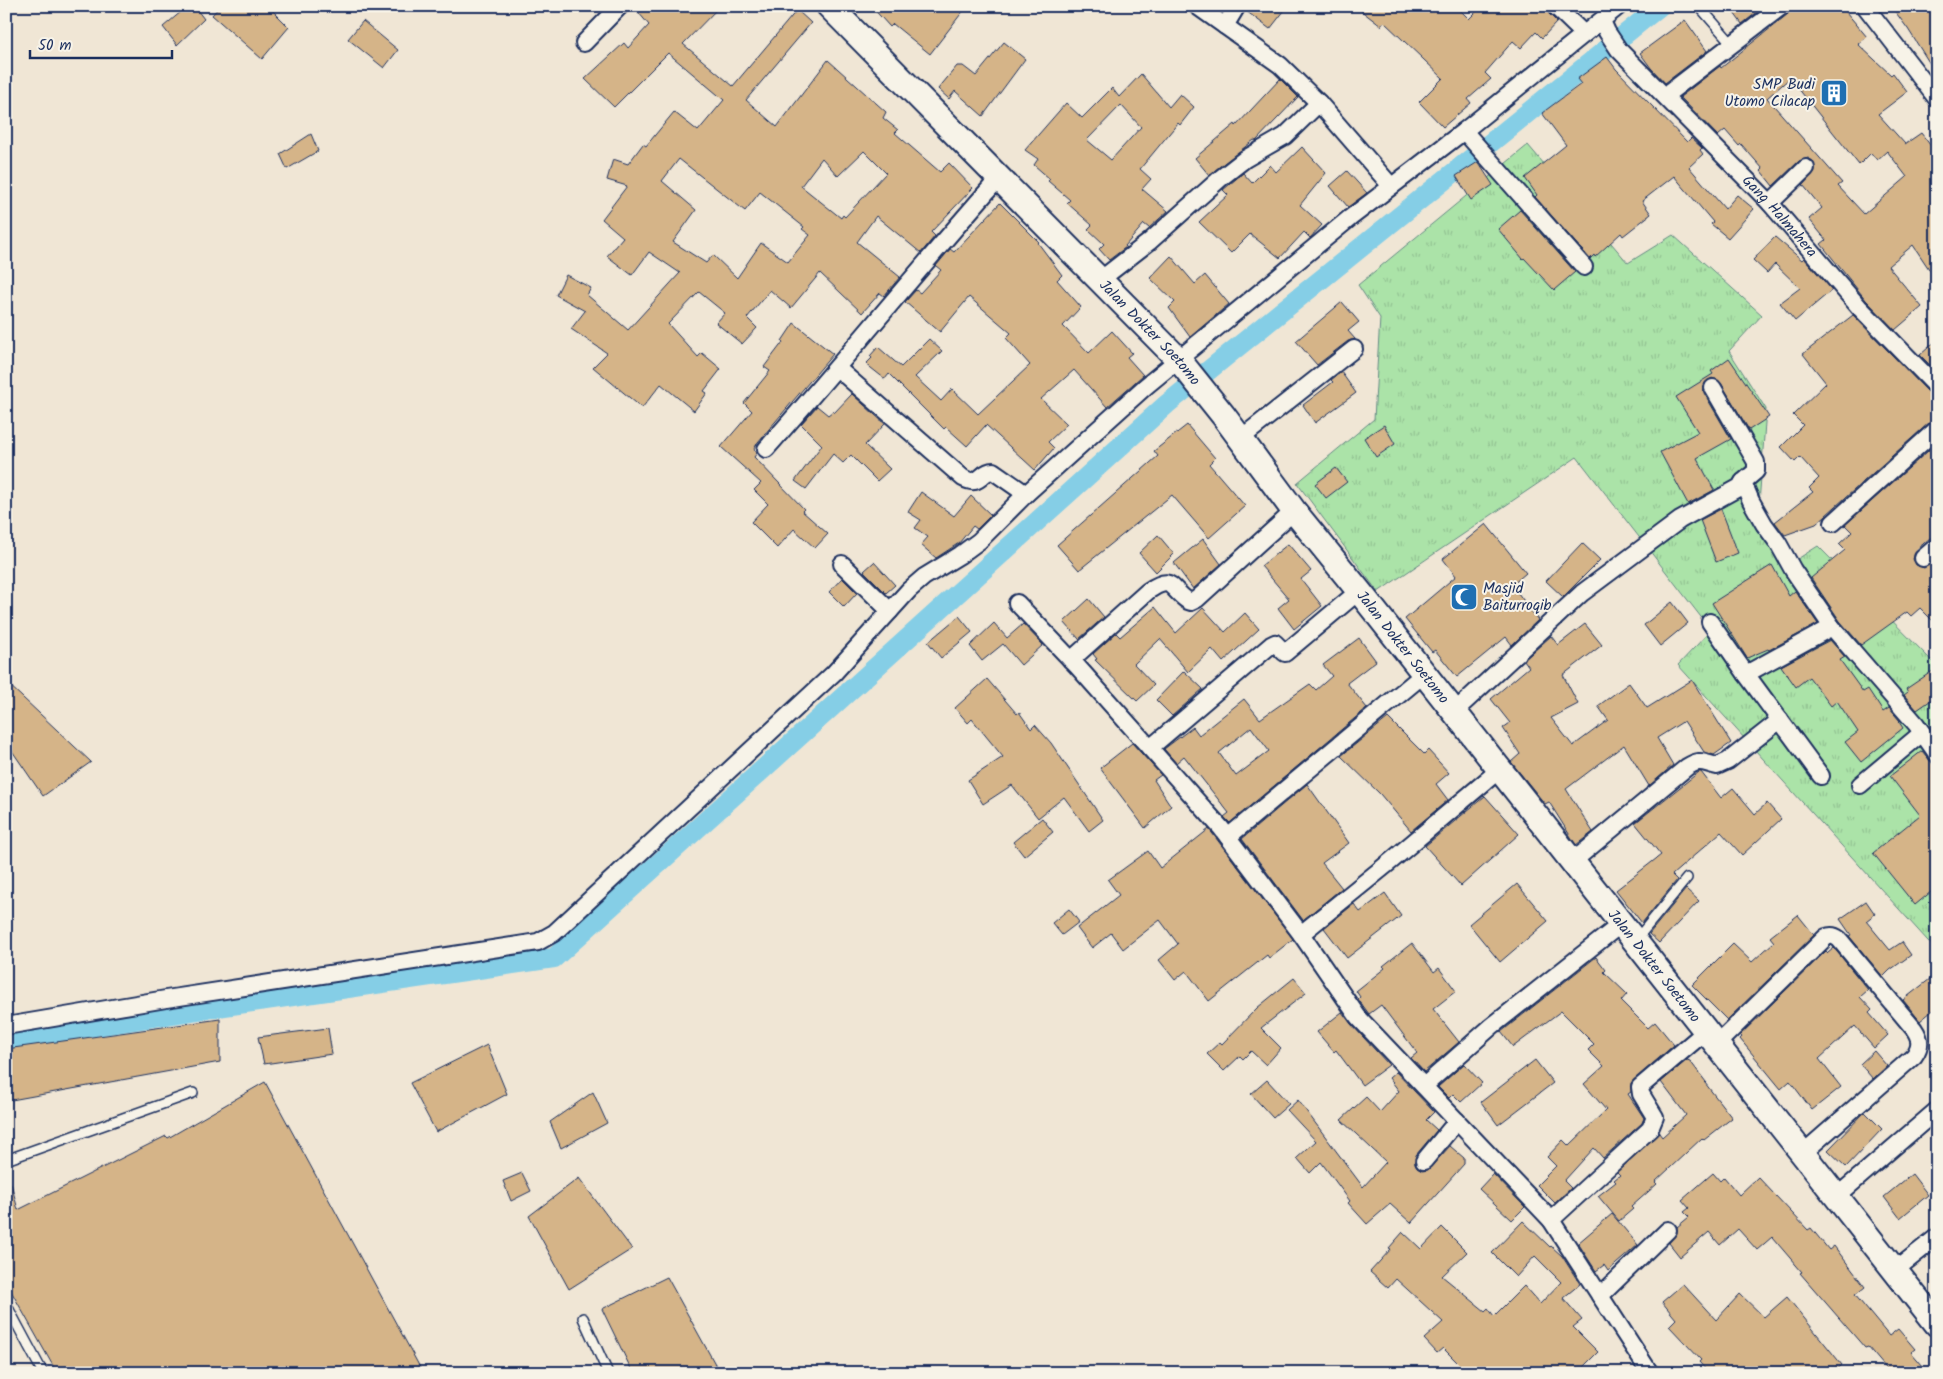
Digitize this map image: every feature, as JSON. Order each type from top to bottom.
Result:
[{"type":"street","points":[[584,43],[620,6]]},
{"type":"street","name":"Jalan Dokter Soetomo","points":[[829,6],[1186,368],[1294,511],[1937,1324]]},
{"type":"street","points":[[1197,6],[1280,65],[1319,103],[1391,186]]},
{"type":"street","points":[[1225,26],[1237,6]]},
{"type":"street","points":[[1555,6],[1584,34]]},
{"type":"street","points":[[6,1026],[166,999],[538,942],[554,933],[834,674],[909,590],[924,577],[960,556],[979,541],[1026,494],[1100,426],[1186,368],[1391,186],[1468,135],[1584,34],[1604,27],[1619,6]]},
{"type":"street","points":[[1666,95],[1782,6]]},
{"type":"street","points":[[1865,6],[1937,99]]},
{"type":"street","name":"Gang Halmahera","points":[[1604,27],[1619,50],[1666,95],[1770,202],[1859,307],[1937,387]]},
{"type":"street","points":[[1100,280],[1149,242],[1245,159],[1285,136],[1319,103]]},
{"type":"street","points":[[1468,135],[1584,267]]},
{"type":"street","points":[[1770,202],[1806,168]]},
{"type":"street","points":[[766,449],[999,178]]},
{"type":"street","points":[[1240,438],[1354,350]]},
{"type":"street","points":[[837,368],[963,478],[970,482],[975,481],[989,471],[993,471],[1026,494]]},
{"type":"street","points":[[1454,712],[1582,593],[1680,520],[1740,487],[1756,471],[1756,462],[1713,388]]},
{"type":"street","points":[[1833,523],[1937,429]]},
{"type":"street","points":[[1743,482],[1764,524],[1832,627],[1922,732],[1937,754]]},
{"type":"street","points":[[1072,660],[1158,584],[1163,582],[1170,584],[1188,601],[1191,602],[1197,599],[1294,511]]},
{"type":"street","points":[[1923,558],[1937,546]]},
{"type":"street","points":[[842,564],[890,611]]},
{"type":"street","points":[[1150,748],[1271,645],[1275,643],[1285,653],[1359,591]]},
{"type":"street","points":[[1017,603],[1072,660],[1228,837],[1301,934],[1358,1017],[1551,1220],[1650,1373]]},
{"type":"street","points":[[1710,622],[1821,776]]},
{"type":"street","points":[[1746,674],[1832,627]]},
{"type":"street","points":[[1228,837],[1424,674]]},
{"type":"street","points":[[1572,862],[1687,767],[1696,761],[1717,766],[1728,761],[1780,720]]},
{"type":"street","points":[[1860,785],[1922,732]]},
{"type":"street","points":[[1301,934],[1499,770]]},
{"type":"street","points":[[1424,1086],[1492,1026],[1628,933]]},
{"type":"street","points":[[1551,1220],[1650,1129],[1655,1117],[1641,1094],[1640,1087],[1711,1038],[1830,935],[1836,936],[1839,939],[1914,1029],[1920,1045],[1914,1056],[1802,1154]]},
{"type":"street","points":[[1836,1197],[1937,1110]]},
{"type":"street","points":[[1424,1162],[1457,1121]]},
{"type":"street","points":[[1600,1296],[1668,1230]]},
{"type":"street","points":[[1894,1271],[1937,1237]]},
{"type":"lane","points":[[1699,6],[1732,45]]},
{"type":"lane","points":[[1628,933],[1687,878]]},
{"type":"lane","points":[[6,1160],[193,1093]]},
{"type":"lane","points":[[6,1304],[43,1373]]},
{"type":"lane","points":[[583,1318],[608,1373]]},
{"type":"green space","points":[[1528,145],[1628,263],[1673,235],[1762,315],[1729,351],[1766,409],[1757,531],[1788,565],[1818,546],[1937,666],[1937,951],[1678,665],[1711,630],[1577,457],[1378,592],[1297,483],[1374,419],[1380,318],[1358,285]]},
{"type":"building","points":[[188,6],[194,6],[204,19],[177,45],[163,27]]},
{"type":"building","points":[[220,6],[268,6],[289,27],[262,59],[212,15]]},
{"type":"building","points":[[633,6],[720,6],[683,44],[733,86],[797,10],[811,23],[746,100],[777,127],[828,60],[886,112],[883,118],[898,130],[895,133],[940,172],[949,163],[973,188],[931,232],[935,236],[921,253],[876,216],[857,242],[900,277],[884,296],[880,293],[862,313],[820,273],[791,308],[770,290],[747,318],[757,328],[742,344],[716,323],[725,313],[699,292],[668,324],[698,357],[702,353],[721,369],[704,391],[707,393],[694,411],[661,384],[642,408],[593,367],[607,353],[571,329],[585,311],[556,295],[566,275],[591,288],[587,295],[628,330],[680,273],[649,252],[632,275],[607,256],[623,237],[602,219],[627,186],[607,180],[613,159],[628,164],[643,144],[646,146],[674,112],[698,131],[724,100],[668,53],[614,107],[585,79],[624,43],[628,48],[649,25]],"holes":[[[864,151],[886,173],[845,217],[843,215],[841,218],[801,186],[822,158],[838,176]],[[679,159],[745,211],[760,192],[804,227],[802,229],[810,235],[788,262],[761,243],[737,278],[713,255],[706,263],[673,242],[696,210],[662,181]]]},
{"type":"building","points":[[871,6],[967,6],[930,54],[893,24],[890,27]]},
{"type":"building","points":[[1247,6],[1288,6],[1270,29],[1246,11]]},
{"type":"building","points":[[1355,6],[1456,6],[1469,19],[1482,6],[1545,6],[1548,13],[1557,22],[1542,38],[1536,32],[1521,48],[1513,41],[1485,73],[1491,79],[1468,99],[1471,103],[1443,127],[1419,102],[1443,78],[1384,22],[1381,26]]},
{"type":"building","points":[[1729,6],[1765,6],[1742,24]]},
{"type":"building","points":[[1792,6],[1841,6],[1867,37],[1858,44],[1891,75],[1893,73],[1907,92],[1878,114],[1905,144],[1921,133],[1937,154],[1937,281],[1913,245],[1888,266],[1922,307],[1895,330],[1866,300],[1821,244],[1826,240],[1809,219],[1822,208],[1803,185],[1815,171],[1813,161],[1808,158],[1799,161],[1773,186],[1761,171],[1763,169],[1741,144],[1739,146],[1725,130],[1718,136],[1680,97],[1720,66],[1721,68],[1788,14]],"holes":[[[1790,78],[1859,165],[1871,153],[1877,160],[1887,151],[1907,177],[1864,214],[1838,186],[1842,183],[1767,98]]]},
{"type":"building","points":[[1891,6],[1937,6],[1937,75],[1908,29]]},
{"type":"building","points":[[1685,20],[1707,51],[1665,83],[1640,53]]},
{"type":"building","points":[[363,21],[398,50],[384,68],[348,39]]},
{"type":"building","points":[[1004,42],[1025,59],[983,116],[955,91],[949,99],[938,89],[957,66],[963,66],[976,76]]},
{"type":"building","points":[[1607,57],[1616,69],[1687,142],[1691,138],[1702,148],[1700,150],[1703,154],[1689,167],[1725,209],[1737,195],[1754,209],[1728,238],[1711,224],[1713,222],[1674,176],[1642,201],[1651,214],[1623,236],[1621,233],[1595,257],[1594,255],[1590,259],[1535,197],[1537,195],[1525,178],[1566,145],[1542,113],[1581,84],[1577,79]]},
{"type":"building","points":[[1141,74],[1169,107],[1180,94],[1194,107],[1180,125],[1178,123],[1140,169],[1151,179],[1142,189],[1168,211],[1149,228],[1144,224],[1126,247],[1109,260],[1099,249],[1104,244],[1088,229],[1092,225],[1067,203],[1070,200],[1048,181],[1050,179],[1034,165],[1038,159],[1025,150],[1066,103],[1082,118],[1112,88],[1119,97]],"holes":[[[1121,105],[1141,127],[1111,160],[1087,140]]]},
{"type":"building","points":[[1280,79],[1298,97],[1256,141],[1254,140],[1209,175],[1195,158],[1235,124],[1236,126]]},
{"type":"building","points":[[311,134],[318,151],[287,169],[280,154]]},
{"type":"building","points":[[1302,147],[1326,173],[1300,205],[1322,225],[1310,238],[1304,232],[1280,258],[1250,234],[1231,253],[1199,222],[1228,195],[1223,190],[1243,173],[1252,183],[1270,165],[1276,172]]},
{"type":"building","points":[[1478,162],[1493,185],[1471,200],[1456,176]]},
{"type":"building","points":[[1347,171],[1367,193],[1348,207],[1330,186]]},
{"type":"building","points":[[1000,203],[1039,242],[1062,275],[1057,280],[1081,307],[1063,326],[1089,353],[1112,331],[1132,353],[1127,357],[1143,375],[1107,407],[1074,370],[1041,399],[1067,424],[1048,442],[1054,448],[1035,470],[986,425],[967,446],[946,427],[944,429],[889,374],[885,379],[866,364],[878,347],[901,367],[929,339],[942,351],[915,377],[941,401],[952,389],[978,414],[1030,365],[1006,338],[1011,333],[969,297],[940,332],[905,302],[916,290],[920,293],[941,270],[936,266],[950,249],[954,252]]},
{"type":"building","points":[[1520,210],[1575,272],[1554,290],[1523,259],[1498,229]]},
{"type":"building","points":[[1775,237],[1802,260],[1804,258],[1832,290],[1795,321],[1780,303],[1800,288],[1775,264],[1767,273],[1753,260]]},
{"type":"building","points":[[1171,256],[1195,284],[1205,275],[1229,304],[1190,337],[1169,308],[1175,302],[1150,278]]},
{"type":"building","points":[[1342,302],[1359,322],[1348,331],[1355,339],[1348,341],[1317,365],[1296,341]]},
{"type":"building","points":[[1853,315],[1930,394],[1937,397],[1937,419],[1930,422],[1816,524],[1785,535],[1775,522],[1813,492],[1809,488],[1819,478],[1800,457],[1795,462],[1781,447],[1803,425],[1793,415],[1826,383],[1803,354]]},
{"type":"building","points":[[794,323],[833,354],[758,442],[754,449],[757,453],[754,457],[804,509],[802,511],[828,534],[815,548],[794,529],[777,548],[751,522],[768,504],[754,490],[761,483],[721,447],[752,411],[744,403],[770,371],[764,367],[783,342]]},
{"type":"building","points":[[1937,340],[1937,372],[1920,355]]},
{"type":"building","points":[[1729,358],[1769,417],[1749,430],[1721,383],[1712,378],[1705,383],[1704,393],[1731,439],[1697,458],[1714,490],[1688,504],[1660,452],[1698,432],[1676,397],[1713,374],[1711,371]]},
{"type":"building","points":[[1341,372],[1356,393],[1315,423],[1303,405],[1333,382],[1331,380]]},
{"type":"building","points":[[852,394],[885,424],[865,445],[890,469],[877,481],[851,455],[843,463],[833,454],[806,489],[795,481],[822,445],[801,424],[817,406],[828,415],[833,411],[834,413]]},
{"type":"building","points":[[1187,425],[1215,458],[1209,464],[1245,506],[1209,538],[1172,495],[1079,570],[1057,545],[1158,456],[1154,451]]},
{"type":"building","points":[[1384,425],[1395,444],[1376,457],[1364,438]]},
{"type":"building","points":[[1937,443],[1937,536],[1930,538],[1916,550],[1913,559],[1916,565],[1924,568],[1937,559],[1937,625],[1920,608],[1911,616],[1907,612],[1861,645],[1840,621],[1811,578],[1845,550],[1839,544],[1852,532],[1845,525]]},
{"type":"building","points":[[1336,468],[1347,482],[1326,498],[1315,484]]},
{"type":"building","points":[[921,492],[954,516],[971,496],[991,515],[977,529],[973,526],[959,543],[936,558],[921,545],[928,537],[915,528],[921,520],[908,512]]},
{"type":"building","points":[[1721,509],[1738,553],[1716,562],[1700,520]]},
{"type":"building","name":"Masjid Baiturroqib","points":[[1486,524],[1526,573],[1512,585],[1538,620],[1512,645],[1506,637],[1457,677],[1435,650],[1432,652],[1405,619],[1456,576],[1443,559]]},
{"type":"building","points":[[1158,535],[1174,554],[1156,572],[1139,553]]},
{"type":"building","points":[[1203,539],[1221,564],[1193,589],[1174,563]]},
{"type":"building","points":[[1582,543],[1600,560],[1563,597],[1546,581]]},
{"type":"building","points":[[1288,544],[1311,571],[1301,579],[1322,606],[1294,629],[1278,608],[1289,599],[1261,566]]},
{"type":"building","points":[[874,562],[895,585],[886,593],[864,571]]},
{"type":"building","points":[[1772,565],[1789,596],[1795,591],[1818,624],[1769,650],[1747,658],[1712,603]]},
{"type":"building","points":[[842,578],[857,593],[844,607],[829,592]]},
{"type":"building","points":[[1089,599],[1104,617],[1079,639],[1064,622]]},
{"type":"building","points":[[1672,602],[1688,623],[1660,646],[1644,625]]},
{"type":"building","points":[[1155,607],[1176,633],[1203,608],[1225,632],[1245,613],[1259,629],[1223,662],[1212,649],[1188,672],[1160,639],[1134,664],[1154,685],[1137,701],[1095,660],[1097,659],[1093,654],[1116,633],[1120,637]]},
{"type":"building","points":[[959,616],[972,632],[941,658],[928,642]]},
{"type":"building","points":[[994,623],[1007,638],[1023,624],[1043,645],[1021,665],[1003,644],[982,661],[970,646]]},
{"type":"building","points":[[1585,624],[1602,645],[1563,675],[1578,704],[1551,718],[1573,746],[1608,720],[1598,706],[1629,683],[1647,708],[1692,680],[1731,743],[1714,755],[1704,752],[1684,721],[1657,738],[1673,765],[1649,786],[1624,745],[1566,789],[1593,832],[1576,845],[1549,802],[1545,804],[1511,762],[1520,754],[1503,728],[1510,723],[1491,699],[1529,667],[1524,660],[1551,636],[1558,645]]},
{"type":"building","points":[[1359,638],[1376,661],[1347,683],[1367,708],[1230,823],[1224,817],[1229,813],[1184,756],[1176,763],[1164,749],[1193,727],[1199,735],[1244,699],[1260,719],[1310,684],[1316,690],[1332,676],[1323,665]],"holes":[[[1251,727],[1269,751],[1236,776],[1219,753]]]},
{"type":"building","points":[[1830,640],[1845,657],[1840,660],[1863,692],[1868,689],[1883,712],[1889,708],[1900,721],[1903,728],[1861,762],[1845,742],[1858,732],[1837,701],[1831,706],[1809,677],[1796,687],[1781,666]]},
{"type":"building","points":[[1937,668],[1937,696],[1917,710],[1904,695],[1908,692],[1906,689]]},
{"type":"building","points":[[1184,671],[1203,689],[1172,716],[1156,700]]},
{"type":"building","points":[[987,679],[1017,714],[1019,712],[1031,729],[1035,725],[1051,743],[1103,820],[1089,831],[1064,797],[1038,818],[1012,785],[983,804],[968,780],[1003,757],[972,719],[968,723],[955,708]]},
{"type":"building","points":[[6,682],[91,762],[43,796],[6,742]]},
{"type":"building","points":[[1388,718],[1424,754],[1428,750],[1449,773],[1436,784],[1448,800],[1411,831],[1380,794],[1341,756]]},
{"type":"building","points":[[1132,743],[1161,775],[1154,780],[1171,806],[1145,828],[1100,768]]},
{"type":"building","points":[[1922,751],[1937,769],[1937,887],[1915,905],[1873,853],[1920,815],[1890,776]]},
{"type":"building","points":[[1701,772],[1721,798],[1733,788],[1755,814],[1767,803],[1781,819],[1742,855],[1721,832],[1672,875],[1677,880],[1642,923],[1616,890],[1661,855],[1635,823]]},
{"type":"building","points":[[1307,784],[1349,843],[1322,863],[1342,888],[1303,920],[1242,839]]},
{"type":"building","points":[[1485,796],[1519,834],[1461,886],[1425,846]]},
{"type":"building","points":[[1042,818],[1053,832],[1024,856],[1013,842]]},
{"type":"building","points":[[1209,829],[1293,939],[1269,958],[1267,955],[1209,1001],[1186,971],[1175,980],[1159,960],[1178,944],[1160,920],[1123,949],[1111,933],[1092,948],[1077,928],[1119,895],[1108,880],[1148,851],[1160,868]]},
{"type":"building","points":[[1517,884],[1548,921],[1500,962],[1469,924]]},
{"type":"building","points":[[1686,889],[1699,901],[1659,943],[1649,934]]},
{"type":"building","points":[[1385,893],[1401,916],[1347,958],[1324,928],[1354,904],[1360,912]]},
{"type":"building","points":[[1866,901],[1875,914],[1866,921],[1890,950],[1902,942],[1911,955],[1883,977],[1849,936],[1851,935],[1840,919]]},
{"type":"building","points":[[1069,909],[1079,922],[1062,935],[1052,923]]},
{"type":"building","points":[[1798,915],[1814,935],[1727,1020],[1692,985],[1733,944],[1752,962],[1774,942],[1770,937]]},
{"type":"building","points":[[1412,943],[1434,972],[1439,968],[1456,991],[1433,1009],[1459,1042],[1424,1072],[1411,1058],[1417,1053],[1381,1005],[1369,1014],[1358,999],[1360,997],[1356,991]]},
{"type":"building","points":[[1834,948],[1868,990],[1860,997],[1872,1010],[1869,1013],[1888,1035],[1874,1048],[1855,1026],[1819,1059],[1841,1087],[1812,1110],[1790,1081],[1781,1089],[1740,1039],[1742,1037],[1740,1035],[1826,951],[1828,953]]},
{"type":"building","points":[[1596,957],[1606,970],[1604,972],[1627,994],[1621,1001],[1648,1028],[1655,1022],[1674,1045],[1631,1083],[1631,1092],[1628,1094],[1644,1118],[1642,1123],[1603,1158],[1594,1148],[1564,1181],[1571,1188],[1555,1203],[1537,1185],[1556,1166],[1547,1157],[1563,1140],[1569,1146],[1606,1110],[1584,1084],[1604,1066],[1588,1050],[1594,1044],[1561,1011],[1513,1047],[1501,1032]]},
{"type":"building","points":[[1294,978],[1306,993],[1261,1028],[1281,1048],[1266,1065],[1251,1051],[1243,1059],[1240,1056],[1224,1071],[1207,1054],[1220,1042],[1222,1044],[1257,1008]]},
{"type":"building","points":[[1930,979],[1937,988],[1937,1007],[1920,1021],[1903,1000]]},
{"type":"building","points":[[1342,1012],[1389,1065],[1362,1085],[1336,1050],[1334,1052],[1317,1032]]},
{"type":"building","points":[[220,1019],[220,1062],[6,1101],[6,1049]]},
{"type":"building","points":[[328,1028],[332,1054],[264,1064],[258,1037]]},
{"type":"building","points":[[487,1045],[507,1094],[436,1132],[410,1083]]},
{"type":"building","points":[[1874,1051],[1887,1066],[1873,1079],[1860,1064]]},
{"type":"building","points":[[1535,1060],[1553,1083],[1498,1125],[1481,1102]]},
{"type":"building","points":[[1687,1060],[1690,1061],[1732,1118],[1704,1140],[1702,1138],[1655,1182],[1657,1184],[1631,1207],[1633,1209],[1619,1221],[1598,1196],[1616,1182],[1614,1180],[1620,1175],[1617,1172],[1659,1133],[1662,1137],[1686,1115],[1661,1082]]},
{"type":"building","points":[[1464,1064],[1482,1083],[1461,1102],[1453,1094],[1449,1098],[1438,1087]]},
{"type":"building","points":[[1396,1072],[1434,1112],[1426,1120],[1437,1130],[1416,1155],[1415,1164],[1417,1168],[1422,1171],[1428,1170],[1450,1146],[1464,1158],[1464,1164],[1411,1223],[1390,1204],[1367,1224],[1348,1203],[1350,1201],[1321,1162],[1310,1173],[1297,1158],[1316,1141],[1287,1110],[1298,1100],[1363,1187],[1386,1162],[1341,1120],[1366,1097],[1380,1112],[1399,1091],[1389,1078]]},
{"type":"building","points":[[1267,1080],[1289,1104],[1273,1118],[1251,1094]]},
{"type":"building","points":[[265,1082],[423,1373],[57,1373],[6,1282],[6,1184],[11,1183],[18,1210],[166,1136],[168,1138]]},
{"type":"building","points":[[593,1092],[607,1123],[561,1148],[550,1122]]},
{"type":"building","points":[[1865,1112],[1882,1129],[1846,1167],[1828,1150]]},
{"type":"building","points":[[522,1173],[531,1191],[511,1201],[503,1181]]},
{"type":"building","points":[[1713,1173],[1720,1181],[1724,1177],[1739,1195],[1758,1177],[1808,1230],[1811,1228],[1829,1250],[1834,1246],[1865,1287],[1855,1295],[1889,1336],[1898,1329],[1915,1349],[1911,1352],[1929,1373],[1890,1373],[1868,1347],[1865,1348],[1800,1273],[1802,1272],[1772,1237],[1757,1250],[1738,1229],[1720,1245],[1709,1232],[1680,1257],[1669,1243],[1677,1233],[1677,1227],[1689,1217],[1684,1212],[1689,1208],[1682,1200]]},
{"type":"building","points":[[1493,1174],[1525,1207],[1512,1220],[1479,1189]]},
{"type":"building","points":[[1912,1174],[1928,1195],[1900,1218],[1884,1197]]},
{"type":"building","points":[[579,1178],[632,1249],[569,1289],[529,1216]]},
{"type":"building","points":[[1612,1214],[1638,1245],[1608,1271],[1604,1265],[1596,1271],[1578,1243]]},
{"type":"building","points":[[1523,1221],[1562,1256],[1580,1284],[1563,1298],[1582,1320],[1573,1327],[1598,1352],[1577,1373],[1468,1373],[1443,1348],[1437,1353],[1424,1339],[1443,1322],[1396,1279],[1388,1288],[1370,1272],[1391,1249],[1389,1248],[1403,1232],[1421,1249],[1442,1227],[1467,1252],[1442,1276],[1485,1311],[1488,1308],[1494,1316],[1524,1286],[1540,1304],[1561,1282],[1535,1256],[1516,1277],[1492,1253]]},
{"type":"building","points":[[667,1277],[720,1373],[633,1373],[602,1309]]},
{"type":"building","points":[[1683,1284],[1716,1320],[1740,1294],[1764,1317],[1787,1297],[1842,1365],[1833,1373],[1709,1373],[1699,1362],[1701,1360],[1669,1326],[1676,1319],[1662,1302]]},
{"type":"waterway","points":[[6,1040],[554,958],[1167,404],[1660,6]]},
{"type":"place","name":"SMP Budi Utomo Cilacap","points":[[1834,93]]},
{"type":"place","name":"Masjid Baiturroqib","points":[[1464,597]]}]
